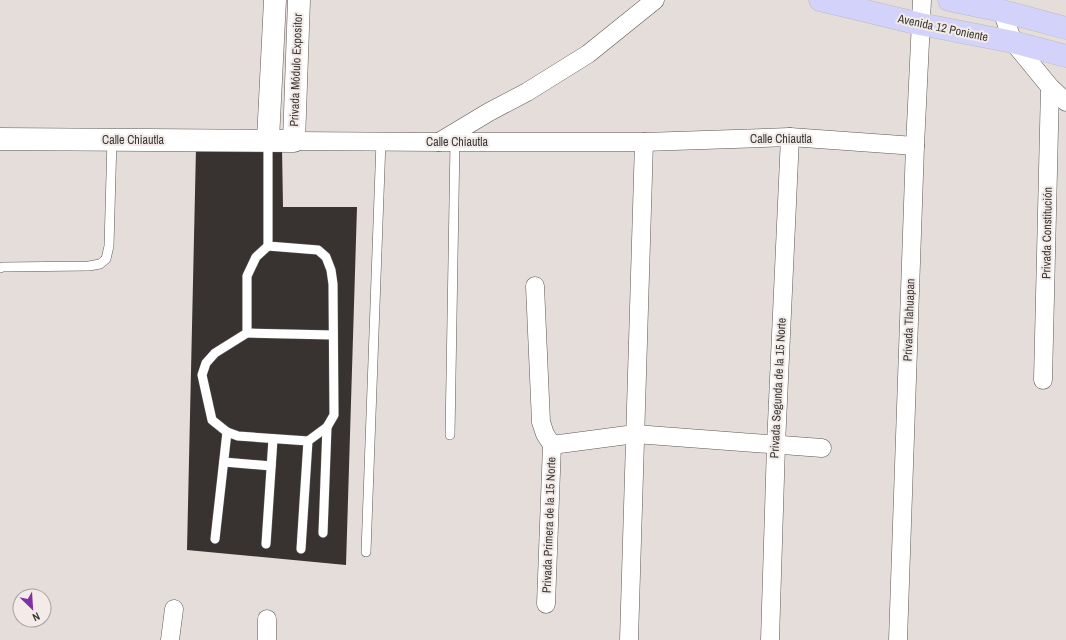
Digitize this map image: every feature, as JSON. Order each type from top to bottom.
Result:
[{"type":"main road","name":"Avenida 12 Poniente","points":[[820,0],[920,24],[1013,42],[1066,56]]},
{"type":"main road","points":[[949,0],[1066,28]]},
{"type":"street","name":"Privada Módulo Expositor","points":[[268,140],[275,0]]},
{"type":"street","name":"Privada Módulo Expositor","points":[[294,141],[299,0]]},
{"type":"street","points":[[447,142],[489,112],[532,89],[582,58],[655,0]]},
{"type":"street","name":"Privada Tlahuapan","points":[[898,640],[914,146],[922,0]]},
{"type":"street","points":[[1002,12],[1013,42],[1050,87],[1066,102]]},
{"type":"street","name":"Privada Constitución","points":[[1043,380],[1050,87]]},
{"type":"street","name":"Calle Chiautla","points":[[0,139],[644,142],[790,137],[914,146]]},
{"type":"street","name":"Privada Segunda de la 15 Norte","points":[[770,640],[776,445],[790,137]]},
{"type":"street","points":[[628,640],[644,142]]},
{"type":"street","points":[[535,286],[541,422],[545,434],[552,445],[635,434],[822,448]]},
{"type":"street","name":"Privada Primera de la 15 Norte","points":[[546,604],[552,445]]},
{"type":"street","points":[[170,640],[174,609]]},
{"type":"street","points":[[267,619],[267,640]]},
{"type":"lane","points":[[0,268],[3,266],[90,266],[100,264],[106,260],[109,246],[112,139]]},
{"type":"lane","points":[[268,140],[268,246]]},
{"type":"lane","points":[[366,552],[381,141]]},
{"type":"lane","points":[[447,142],[450,435]]},
{"type":"lane","points":[[247,333],[247,276],[256,257],[268,246],[318,250],[326,257],[331,270],[333,284],[334,415],[327,427],[308,442],[238,436],[227,432],[212,420],[202,375],[206,363],[215,353],[247,333],[333,335]]},
{"type":"lane","points":[[323,533],[327,427]]},
{"type":"lane","points":[[215,539],[227,432]]},
{"type":"lane","points":[[266,544],[273,439]]},
{"type":"lane","points":[[301,549],[308,442]]},
{"type":"lane","points":[[224,462],[271,466]]},
{"type":"building","points":[[196,148],[282,148],[283,207],[357,207],[346,565],[187,550]]}]
